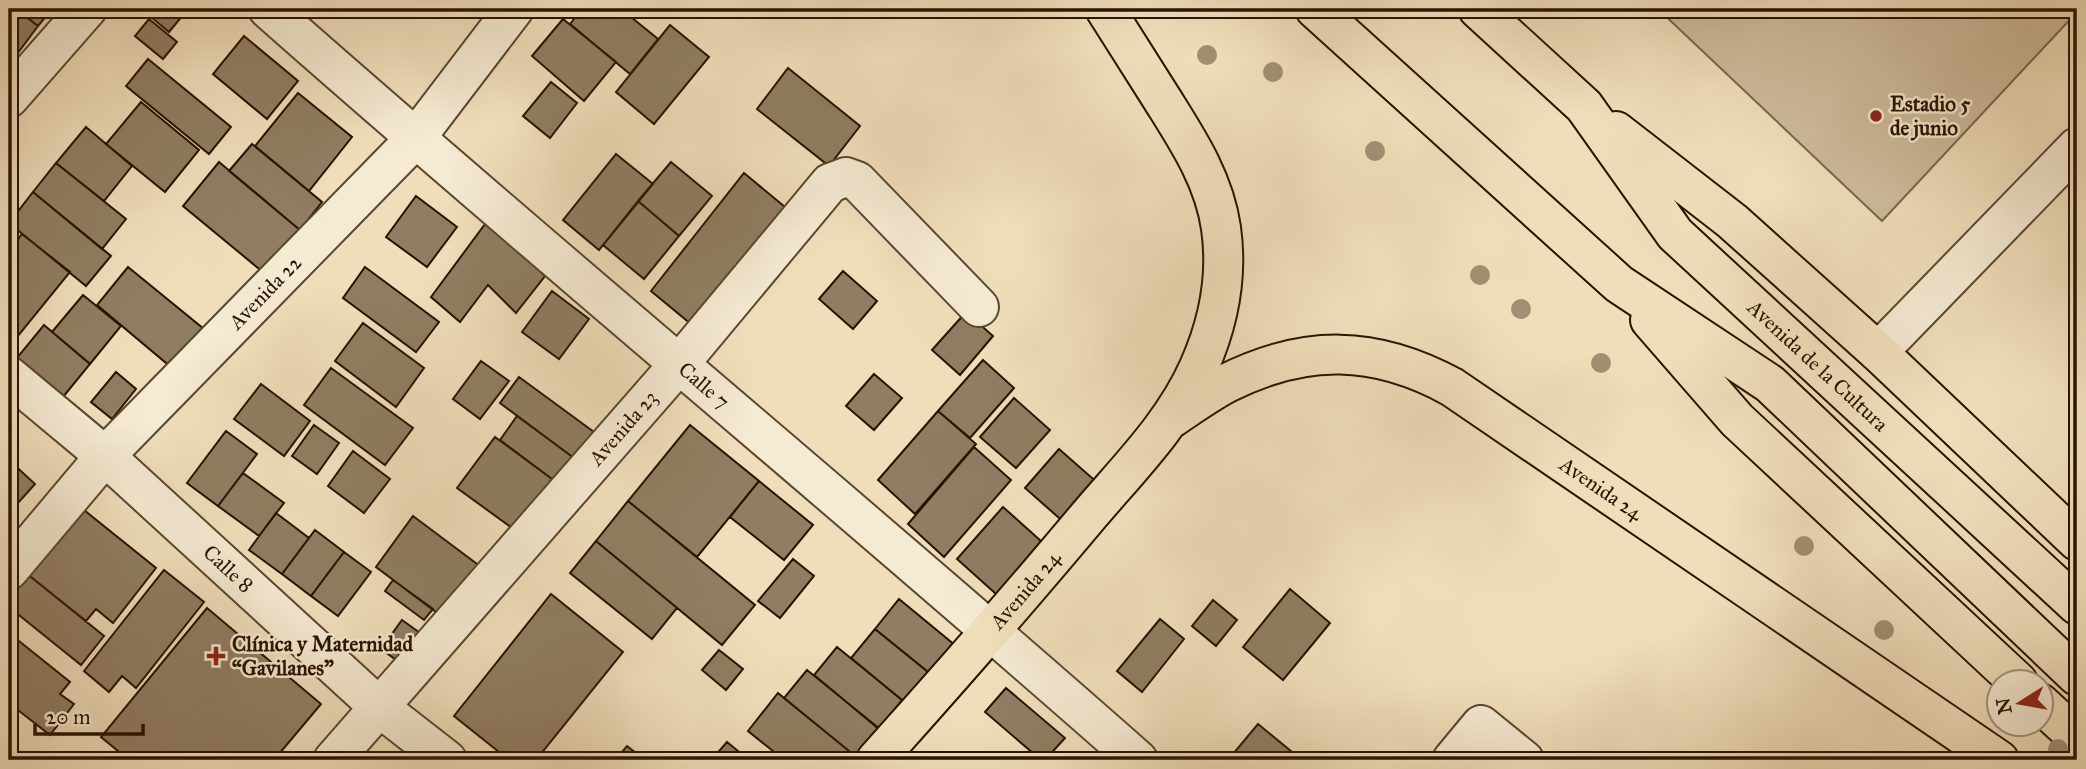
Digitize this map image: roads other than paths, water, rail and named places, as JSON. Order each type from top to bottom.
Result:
[{"type":"main road","name":"Avenida 24","points":[[876,760],[992,630],[1172,418],[1199,368],[1216,325],[1223,281],[1221,226],[1212,188],[1196,154],[1105,9]]},
{"type":"main road","points":[[1315,9],[1619,284],[1737,420],[2004,668]]},
{"type":"main road","name":"Avenida de la Cultura","points":[[1478,9],[1584,106],[1732,221],[1878,352],[2077,541]]},
{"type":"main road","name":"Avenida de la Cultura","points":[[1584,106],[1675,234],[2077,605]]},
{"type":"main road","points":[[1619,284],[1770,384],[2077,676]]},
{"type":"main road","name":"Avenida 24","points":[[1172,418],[1223,385],[1255,370],[1293,359],[1328,354],[1366,356],[1429,374],[1452,387],[1999,760]]},
{"type":"main road","points":[[2054,716],[2077,737]]},
{"type":"street","points":[[9,98],[86,9]]},
{"type":"street","name":"Calle 7","points":[[268,9],[415,139],[992,630],[1138,760]]},
{"type":"street","name":"Avenida 22","points":[[9,570],[105,456],[415,139],[514,9]]},
{"type":"street","points":[[1878,352],[2077,147]]},
{"type":"street","name":"Avenida 23","points":[[333,760],[680,363],[830,183],[846,177],[857,181],[978,307]]},
{"type":"street","name":"Calle 8","points":[[9,376],[105,456],[379,707],[447,760]]},
{"type":"street","points":[[1452,760],[1481,725],[1524,760]]},
{"type":"place","name":"Estadio 5 de junio","points":[[1876,116]]},
{"type":"place","name":"Clínica y Maternidad “Gavilanes”","points":[[216,656]]}]
